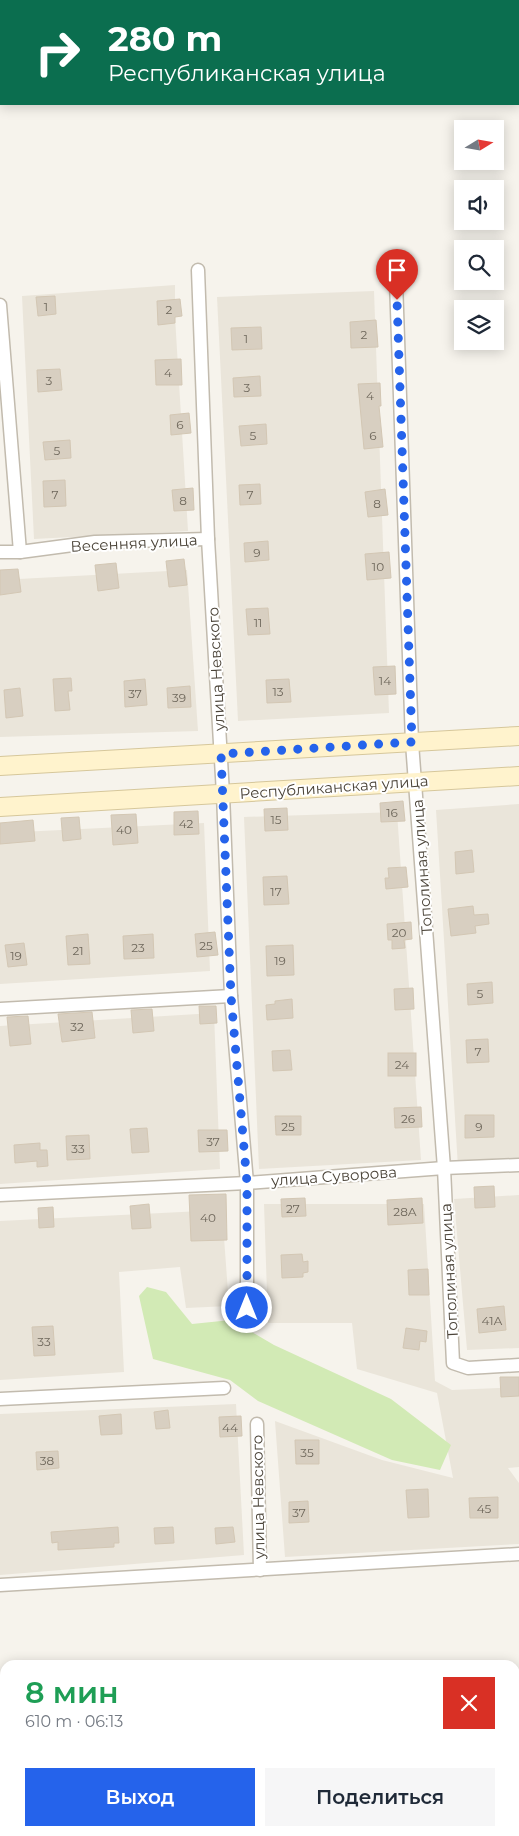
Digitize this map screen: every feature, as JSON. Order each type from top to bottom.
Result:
[{"type":"street","name":"улица Невского","points":[[198,270],[208,539],[221,754],[231,996],[247,1183],[247,1308]]},
{"type":"street","name":"Тополиная улица","points":[[396,281],[412,742],[444,1168],[453,1363],[468,1368],[519,1365]]},
{"type":"street","points":[[0,305],[20,552]]},
{"type":"street","name":"Весенняя улица","points":[[0,552],[20,552],[95,542],[208,539]]},
{"type":"street","points":[[0,766],[519,736]]},
{"type":"street","name":"Республиканская улица","points":[[0,807],[519,776]]},
{"type":"street","points":[[0,1009],[231,996]]},
{"type":"street","name":"улица Суворова","points":[[0,1195],[247,1183],[444,1168],[519,1165]]},
{"type":"street","points":[[0,1399],[224,1388]]},
{"type":"street","name":"улица Невского","points":[[257,1424],[260,1570]]},
{"type":"street","points":[[0,1585],[519,1554]]},
{"type":"shaded area","points":[[175,285],[175,317],[188,531],[34,539],[22,296]]},
{"type":"shaded area","points":[[374,291],[389,713],[238,721],[217,297]]},
{"type":"shaded area","points":[[187,570],[198,731],[0,737],[0,580]]},
{"type":"shaded area","points":[[519,804],[519,1163],[458,1167],[436,810]]},
{"type":"shaded area","points":[[397,812],[421,1160],[259,1169],[244,817]]},
{"type":"shaded area","points":[[204,823],[210,971],[0,984],[0,833]]},
{"type":"shaded area","points":[[214,1013],[220,1169],[0,1184],[0,1026]]},
{"type":"shaded area","points":[[519,1195],[519,1348],[467,1350],[454,1199]]},
{"type":"shaded area","points":[[264,1204],[424,1204],[435,1381],[452,1390],[519,1387],[519,1467],[508,1468],[519,1483],[519,1544],[285,1557],[275,1421],[382,1460],[453,1478],[437,1393],[357,1369],[352,1323],[268,1323]]},
{"type":"shaded area","points":[[222,1210],[229,1306],[186,1308],[180,1267],[119,1272],[124,1372],[0,1380],[0,1221]]},
{"type":"shaded area","points":[[236,1404],[244,1555],[0,1575],[0,1414]]},
{"type":"green space","points":[[147,1287],[166,1292],[192,1324],[231,1320],[274,1345],[391,1399],[451,1445],[440,1470],[392,1460],[258,1401],[230,1380],[153,1359],[139,1296]]},
{"type":"building","points":[[55,296],[56,314],[38,316],[36,297]]},
{"type":"building","points":[[180,299],[182,316],[175,317],[175,323],[158,325],[157,301]]},
{"type":"building","points":[[376,320],[378,347],[351,348],[350,322]]},
{"type":"building","points":[[261,327],[262,349],[232,350],[231,328]]},
{"type":"building","points":[[181,359],[182,385],[156,385],[155,360]]},
{"type":"building","points":[[60,369],[62,390],[38,392],[37,370]]},
{"type":"building","points":[[260,376],[261,396],[234,397],[233,378]]},
{"type":"building","points":[[380,383],[381,406],[379,406],[383,447],[364,449],[358,384]]},
{"type":"building","points":[[189,413],[191,433],[171,435],[170,415]]},
{"type":"building","points":[[266,424],[267,444],[241,446],[239,426]]},
{"type":"building","points":[[70,440],[71,458],[45,460],[43,442]]},
{"type":"building","points":[[65,480],[66,506],[44,507],[43,481]]},
{"type":"building","points":[[260,484],[261,504],[240,505],[239,485]]},
{"type":"building","points":[[193,488],[194,510],[174,511],[172,490]]},
{"type":"building","points":[[385,489],[388,515],[368,517],[365,492]]},
{"type":"building","points":[[268,541],[269,560],[245,562],[244,543]]},
{"type":"building","points":[[389,552],[391,578],[367,580],[365,554]]},
{"type":"building","points":[[184,559],[187,585],[169,587],[166,561]]},
{"type":"building","points":[[116,563],[119,588],[98,591],[95,565]]},
{"type":"building","points":[[18,569],[21,592],[0,595],[0,570]]},
{"type":"building","points":[[268,608],[270,634],[248,635],[246,609]]},
{"type":"building","points":[[395,666],[396,694],[375,695],[373,667]]},
{"type":"building","points":[[71,678],[72,691],[68,691],[70,710],[55,711],[53,679]]},
{"type":"building","points":[[145,679],[147,705],[125,707],[124,681]]},
{"type":"building","points":[[289,679],[291,702],[267,703],[266,680]]},
{"type":"building","points":[[190,686],[191,707],[168,708],[167,688]]},
{"type":"building","points":[[20,688],[23,716],[6,718],[4,690]]},
{"type":"building","points":[[403,801],[405,821],[381,822],[380,803]]},
{"type":"building","points":[[287,808],[288,830],[265,831],[264,809]]},
{"type":"building","points":[[198,811],[199,834],[174,835],[174,812]]},
{"type":"building","points":[[136,814],[138,843],[113,845],[111,815]]},
{"type":"building","points":[[79,817],[81,839],[63,841],[61,818]]},
{"type":"building","points":[[33,820],[35,841],[0,844],[0,823]]},
{"type":"building","points":[[472,850],[474,872],[456,874],[455,852]]},
{"type":"building","points":[[406,867],[408,887],[386,889],[385,878],[389,878],[388,868]]},
{"type":"building","points":[[287,876],[289,904],[264,905],[263,877]]},
{"type":"building","points":[[473,906],[474,915],[488,914],[489,924],[475,926],[476,933],[451,936],[448,909]]},
{"type":"building","points":[[411,922],[412,939],[404,940],[405,948],[392,949],[392,940],[388,940],[387,924]]},
{"type":"building","points":[[215,932],[218,955],[197,957],[195,934]]},
{"type":"building","points":[[88,934],[90,964],[68,965],[66,936]]},
{"type":"building","points":[[153,934],[154,958],[124,959],[123,936]]},
{"type":"building","points":[[24,943],[27,965],[8,967],[5,945]]},
{"type":"building","points":[[293,945],[294,975],[267,976],[266,946]]},
{"type":"building","points":[[492,982],[493,1003],[468,1005],[467,984]]},
{"type":"building","points":[[413,988],[414,1009],[395,1010],[394,989]]},
{"type":"building","points":[[292,999],[293,1018],[267,1020],[266,1005],[275,1004],[275,1001]]},
{"type":"building","points":[[199,1006],[216,1006],[217,1023],[200,1024]]},
{"type":"building","points":[[152,1009],[154,1031],[133,1033],[131,1010]]},
{"type":"building","points":[[92,1012],[95,1038],[62,1042],[58,1014]]},
{"type":"building","points":[[28,1016],[31,1044],[10,1046],[7,1017]]},
{"type":"building","points":[[488,1039],[489,1062],[467,1063],[466,1040]]},
{"type":"building","points":[[290,1050],[292,1070],[273,1071],[272,1051]]},
{"type":"building","points":[[388,1053],[416,1053],[416,1076],[388,1076]]},
{"type":"building","points":[[421,1107],[422,1127],[395,1128],[394,1108]]},
{"type":"building","points":[[465,1115],[494,1115],[494,1137],[465,1138]]},
{"type":"building","points":[[275,1116],[301,1116],[301,1135],[276,1135]]},
{"type":"building","points":[[147,1128],[149,1152],[132,1153],[130,1129]]},
{"type":"building","points":[[198,1130],[227,1130],[228,1151],[199,1152]]},
{"type":"building","points":[[89,1135],[90,1159],[67,1160],[66,1136]]},
{"type":"building","points":[[40,1143],[40,1150],[47,1150],[48,1166],[37,1167],[37,1161],[15,1163],[14,1145]]},
{"type":"building","points":[[494,1186],[495,1207],[475,1208],[474,1187]]},
{"type":"building","points":[[226,1194],[227,1240],[191,1241],[189,1195]]},
{"type":"building","points":[[305,1198],[306,1216],[282,1217],[281,1199]]},
{"type":"building","points":[[422,1198],[423,1223],[388,1225],[387,1200]]},
{"type":"building","points":[[149,1204],[151,1228],[132,1229],[130,1206]]},
{"type":"building","points":[[53,1207],[54,1227],[39,1228],[38,1208]]},
{"type":"building","points":[[302,1254],[303,1262],[308,1261],[308,1272],[303,1273],[303,1277],[282,1278],[281,1255]]},
{"type":"building","points":[[428,1269],[429,1295],[409,1295],[408,1270]]},
{"type":"building","points":[[504,1306],[506,1330],[479,1333],[477,1309]]},
{"type":"building","points":[[53,1326],[55,1355],[34,1356],[32,1327]]},
{"type":"building","points":[[406,1328],[427,1331],[426,1342],[420,1341],[419,1350],[403,1348]]},
{"type":"building","points":[[500,1377],[519,1377],[519,1396],[501,1397]]},
{"type":"building","points":[[168,1410],[170,1428],[156,1429],[154,1412]]},
{"type":"building","points":[[121,1414],[122,1434],[101,1435],[99,1416]]},
{"type":"building","points":[[241,1416],[242,1436],[220,1437],[219,1417]]},
{"type":"building","points":[[295,1440],[319,1440],[319,1464],[296,1464]]},
{"type":"building","points":[[58,1451],[59,1468],[37,1470],[36,1452]]},
{"type":"building","points":[[428,1489],[429,1517],[408,1518],[406,1490]]},
{"type":"building","points":[[498,1497],[498,1518],[470,1518],[469,1498]]},
{"type":"building","points":[[308,1501],[309,1522],[289,1523],[289,1502]]},
{"type":"building","points":[[118,1527],[119,1543],[114,1543],[114,1547],[58,1550],[58,1542],[52,1543],[51,1532]]},
{"type":"building","points":[[173,1527],[174,1543],[155,1544],[154,1528]]},
{"type":"building","points":[[233,1527],[235,1542],[216,1544],[215,1528]]},
{"type":"route","points":[[247,1308],[247,1183],[231,996],[221,754],[412,742],[397,300]]}]
